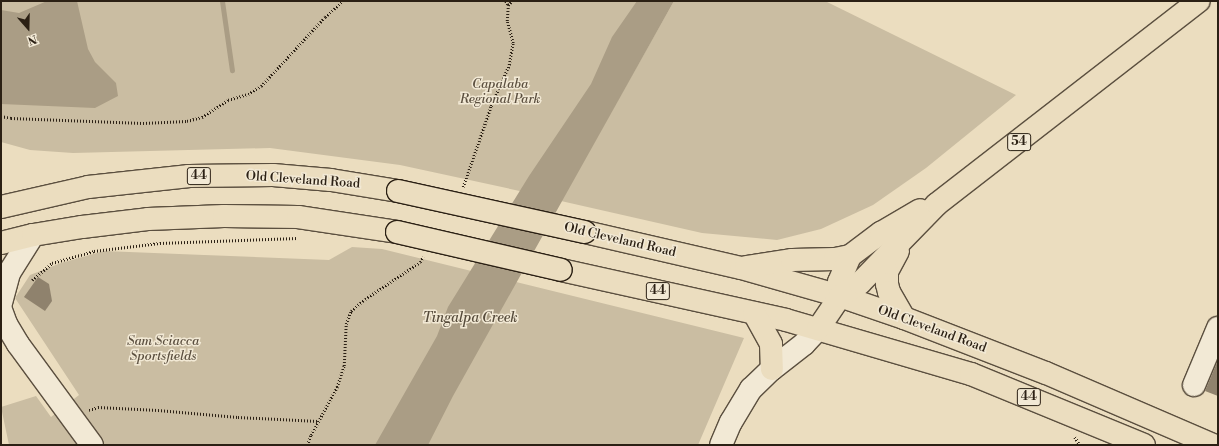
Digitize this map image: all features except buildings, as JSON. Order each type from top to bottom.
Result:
[{"type":"main road","name":"54","points":[[818,329],[840,296],[860,283],[937,204],[1199,1]]},
{"type":"main road","name":"Old Cleveland Road","points":[[1,207],[88,187],[189,176],[273,175],[331,180],[398,191],[741,268],[840,296],[904,318],[1004,356],[1213,445]]},
{"type":"main road","name":"54","points":[[741,268],[792,260],[835,259],[850,256],[916,211],[937,204]]},
{"type":"main road","name":"44","points":[[1,243],[33,235],[148,219],[231,216],[298,217],[397,232],[754,313],[818,329],[971,374],[1144,445]]},
{"type":"main road","points":[[904,318],[889,292],[887,272],[906,235]]},
{"type":"main road","name":"54","points":[[840,296],[839,282],[850,256]]},
{"type":"main road","points":[[754,313],[770,339],[772,369]]},
{"type":"street","points":[[1,303],[9,273],[33,235]]},
{"type":"street","points":[[1,310],[6,324],[18,344],[92,445]]},
{"type":"street","points":[[1194,385],[1218,328]]},
{"type":"street","points":[[721,445],[745,396],[772,369],[804,344],[818,329]]},
{"type":"path","points":[[1,116],[11,118],[143,123],[186,121],[202,117],[228,100],[248,94],[261,86],[324,17],[343,1]]},
{"type":"path","points":[[506,1],[508,5]]},
{"type":"path","points":[[32,280],[52,264],[94,251],[160,243],[300,238]]},
{"type":"path","points":[[71,415],[98,407],[318,421]]},
{"type":"green space","name":"Capalaba Regional Park","points":[[1,1],[656,1],[543,196],[400,165],[270,148],[73,153],[30,150],[1,142]]},
{"type":"green space","points":[[674,1],[825,1],[1016,95],[926,168],[873,205],[821,229],[777,240],[702,233],[561,201]]},
{"type":"green space","name":"Sam Sciacca Sportsfields","points":[[352,247],[382,249],[744,338],[698,445],[9,445],[1,407],[36,396],[51,417],[79,395],[15,298],[30,275],[61,263],[104,251],[329,260]]},
{"type":"water","points":[[47,1],[77,1],[88,49],[95,62],[116,83],[118,96],[95,108],[1,104],[1,10],[19,13]]},
{"type":"water","name":"Tingalpa Creek","points":[[637,1],[674,1],[453,396],[428,445],[375,445],[437,336],[448,307],[529,176],[591,84],[612,37]]},
{"type":"waterway","points":[[222,1],[232,70]]}]
